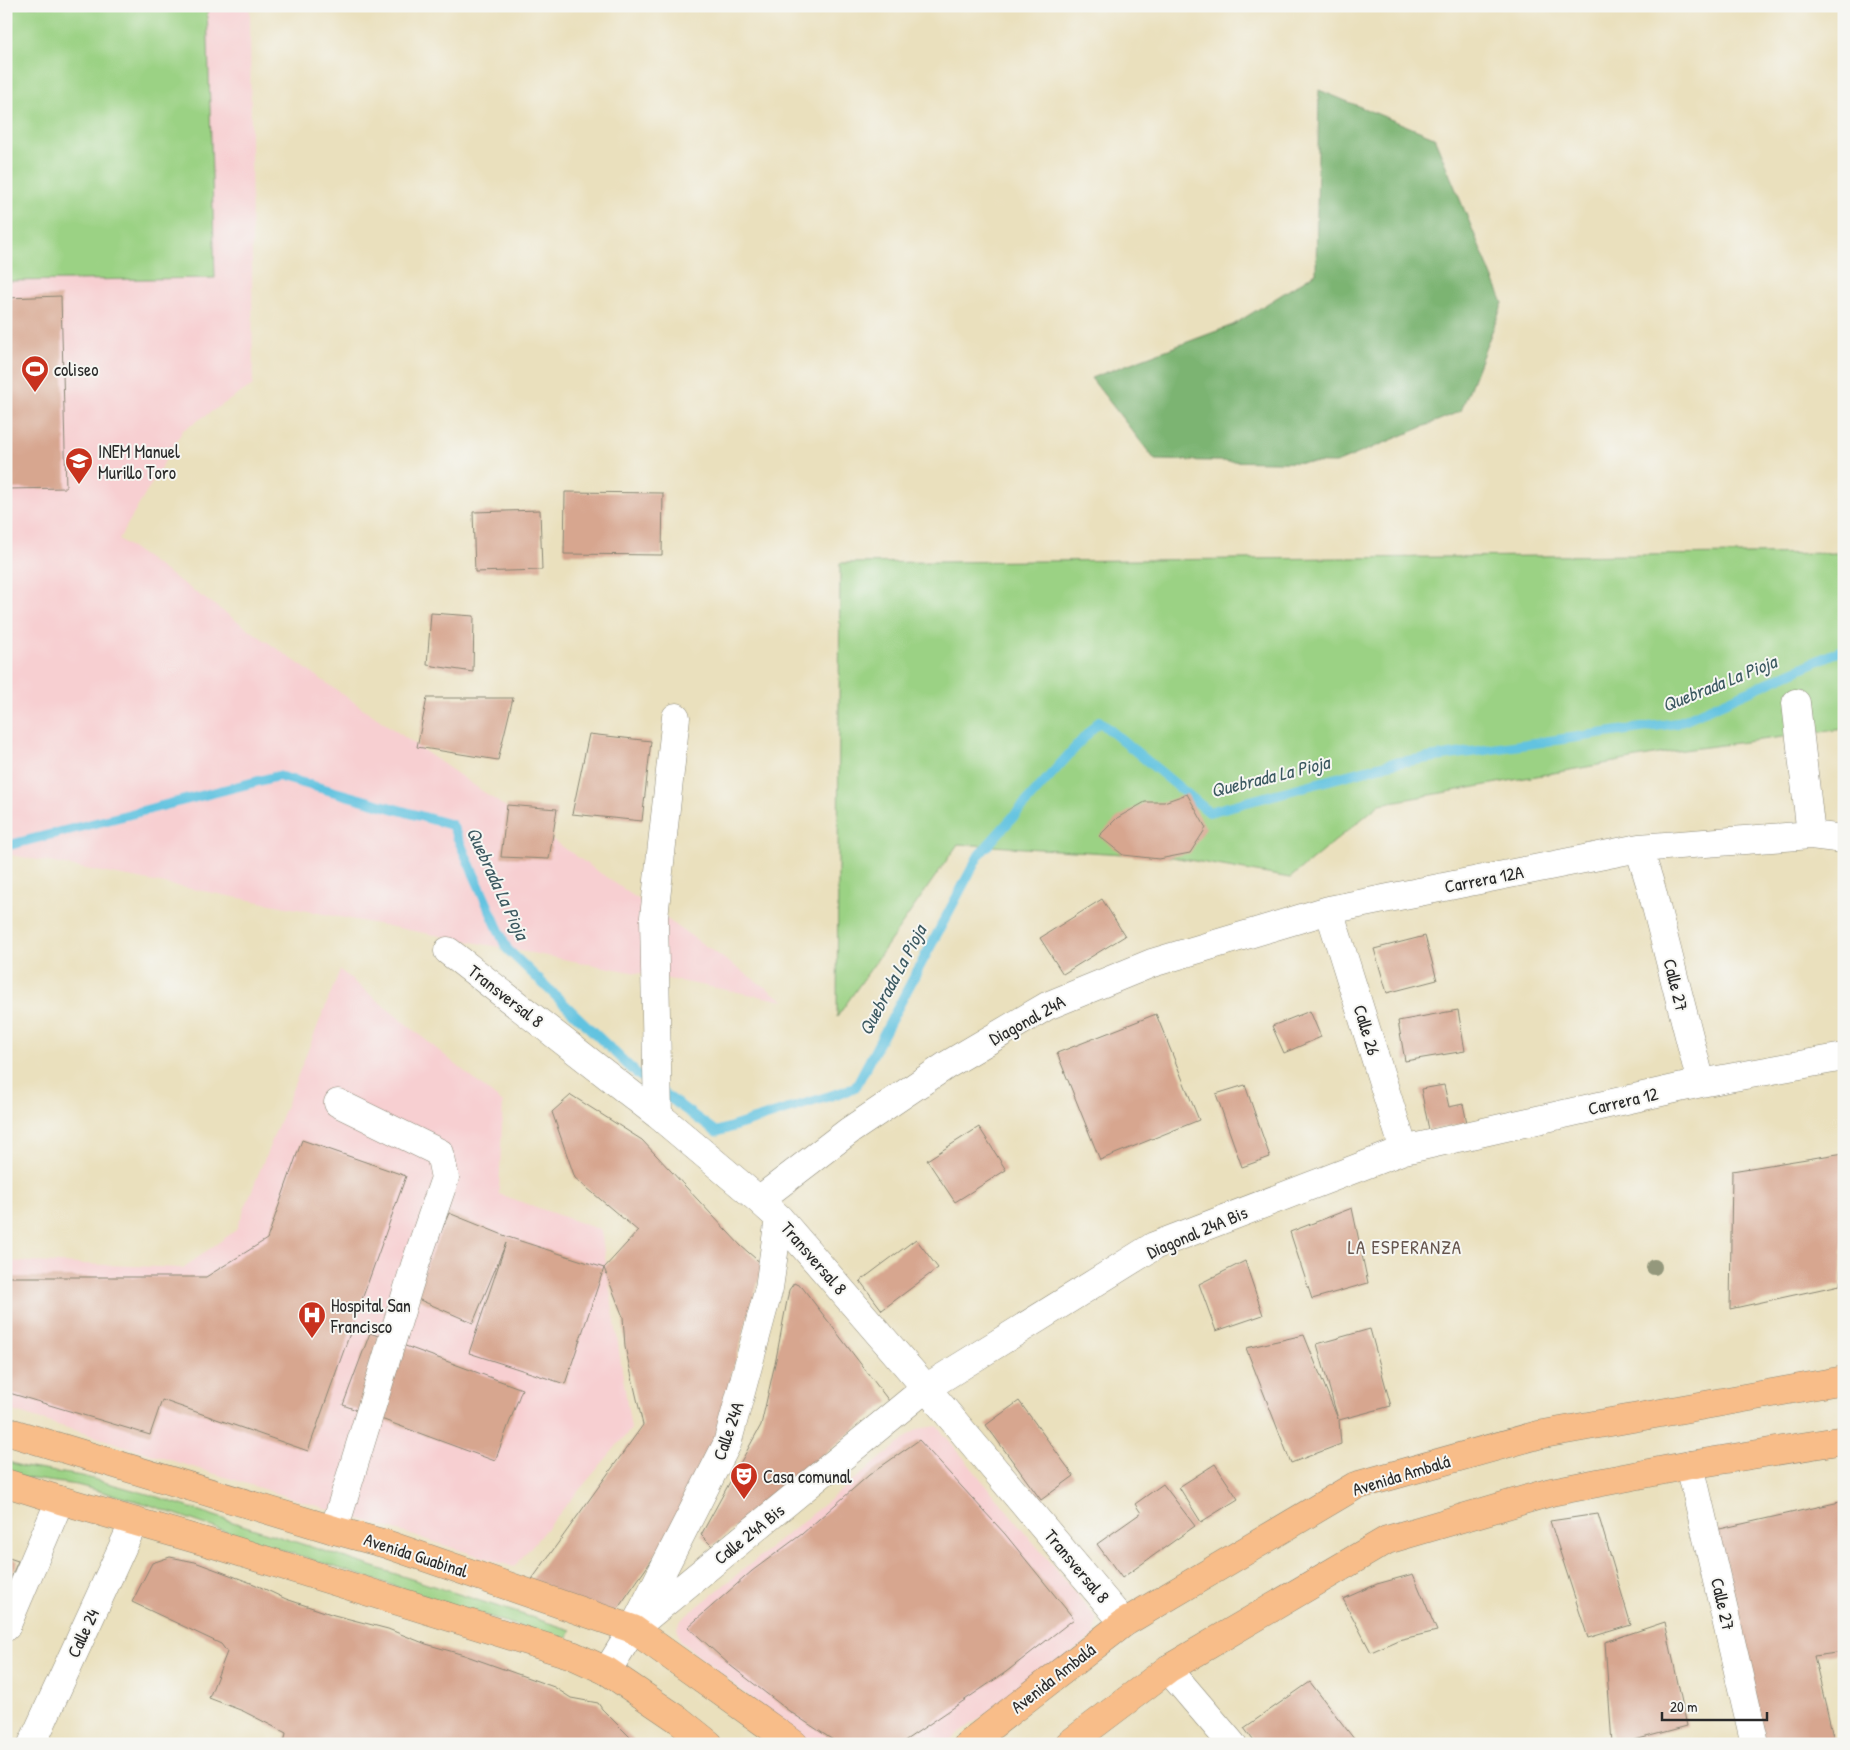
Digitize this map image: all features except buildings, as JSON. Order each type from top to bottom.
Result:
[{"type":"main road","name":"Avenida Ambalá","points":[[968,1744],[1124,1623],[1355,1486],[1538,1435],[1844,1380]]},
{"type":"main road","name":"Avenida Guabinal","points":[[6,1432],[395,1547],[633,1629],[794,1744]]},
{"type":"main road","points":[[1069,1744],[1168,1669],[1387,1540],[1551,1492],[1690,1465],[1844,1440]]},
{"type":"main road","points":[[6,1483],[220,1546],[564,1652],[607,1671],[679,1720],[709,1744]]},
{"type":"street","points":[[1796,703],[1812,835]]},
{"type":"street","points":[[658,1114],[654,917],[676,717]]},
{"type":"street","name":"Carrera 12A","points":[[1329,910],[1639,848],[1812,835],[1844,839]]},
{"type":"street","name":"Calle 27","points":[[1639,848],[1651,887],[1701,1084]]},
{"type":"street","name":"Calle 26","points":[[1329,910],[1404,1150]]},
{"type":"street","name":"Diagonal 24A","points":[[759,1200],[857,1125],[947,1065],[1047,1006],[1152,963],[1329,910]]},
{"type":"street","name":"Transversal 8","points":[[448,951],[658,1114],[779,1218],[926,1388],[1124,1623]]},
{"type":"street","name":"Carrera 12","points":[[1404,1150],[1701,1084],[1844,1057]]},
{"type":"street","points":[[334,1530],[412,1274],[445,1178],[440,1153],[338,1102]]},
{"type":"street","name":"Diagonal 24A Bis","points":[[926,1388],[1154,1246],[1404,1150]]},
{"type":"street","name":"Calle 24A","points":[[633,1629],[727,1444],[769,1288],[779,1218]]},
{"type":"street","name":"Calle 24A Bis","points":[[607,1671],[633,1629],[926,1388]]},
{"type":"street","name":"Calle 27","points":[[1690,1465],[1755,1744]]},
{"type":"street","points":[[6,1627],[60,1500]]},
{"type":"street","name":"Calle 24","points":[[32,1744],[134,1522]]},
{"type":"street","points":[[1168,1669],[1232,1744]]},
{"type":"shaded area","name":"INEM Manuel Murillo Toro","points":[[6,6],[250,6],[253,385],[183,430],[119,539],[785,1001],[6,854]]},
{"type":"shaded area","name":"Hospital San Francisco","points":[[340,970],[503,1103],[499,1194],[601,1230],[631,1429],[514,1567],[6,1409],[6,1261],[183,1268],[236,1230]]},
{"type":"shaded area","points":[[937,1426],[1096,1618],[1095,1636],[944,1744],[812,1744],[773,1716],[680,1641],[677,1627],[682,1619],[917,1429]]},
{"type":"green space","points":[[6,6],[207,6],[215,278],[6,281]]},
{"type":"green space","points":[[1319,90],[1434,137],[1503,303],[1461,411],[1336,463],[1155,460],[1091,378],[1233,325],[1316,273]]},
{"type":"green space","points":[[1844,553],[1844,729],[1676,751],[1380,804],[1290,878],[1172,857],[958,844],[837,1017],[840,563]]},
{"type":"green space","points":[[6,1461],[24,1467],[82,1476],[151,1495],[571,1630],[565,1641],[232,1534],[147,1504],[77,1485],[19,1477],[6,1473]]},
{"type":"waterway","name":"Quebrada La Pioja","points":[[6,846],[278,776],[452,825],[507,949],[636,1073],[716,1132],[855,1088],[979,855],[1099,721],[1209,812],[1393,763],[1677,723],[1844,649]]},
{"type":"place","name":"coliseo","points":[[35,393]]},
{"type":"place","name":"INEM Manuel Murillo Toro","points":[[79,485]]},
{"type":"place","name":"Hospital San Francisco","points":[[312,1339]]},
{"type":"place","name":"Casa comunal","points":[[744,1500]]},
{"type":"district","name":"LA ESPERANZA","points":[[1405,1247]]}]
